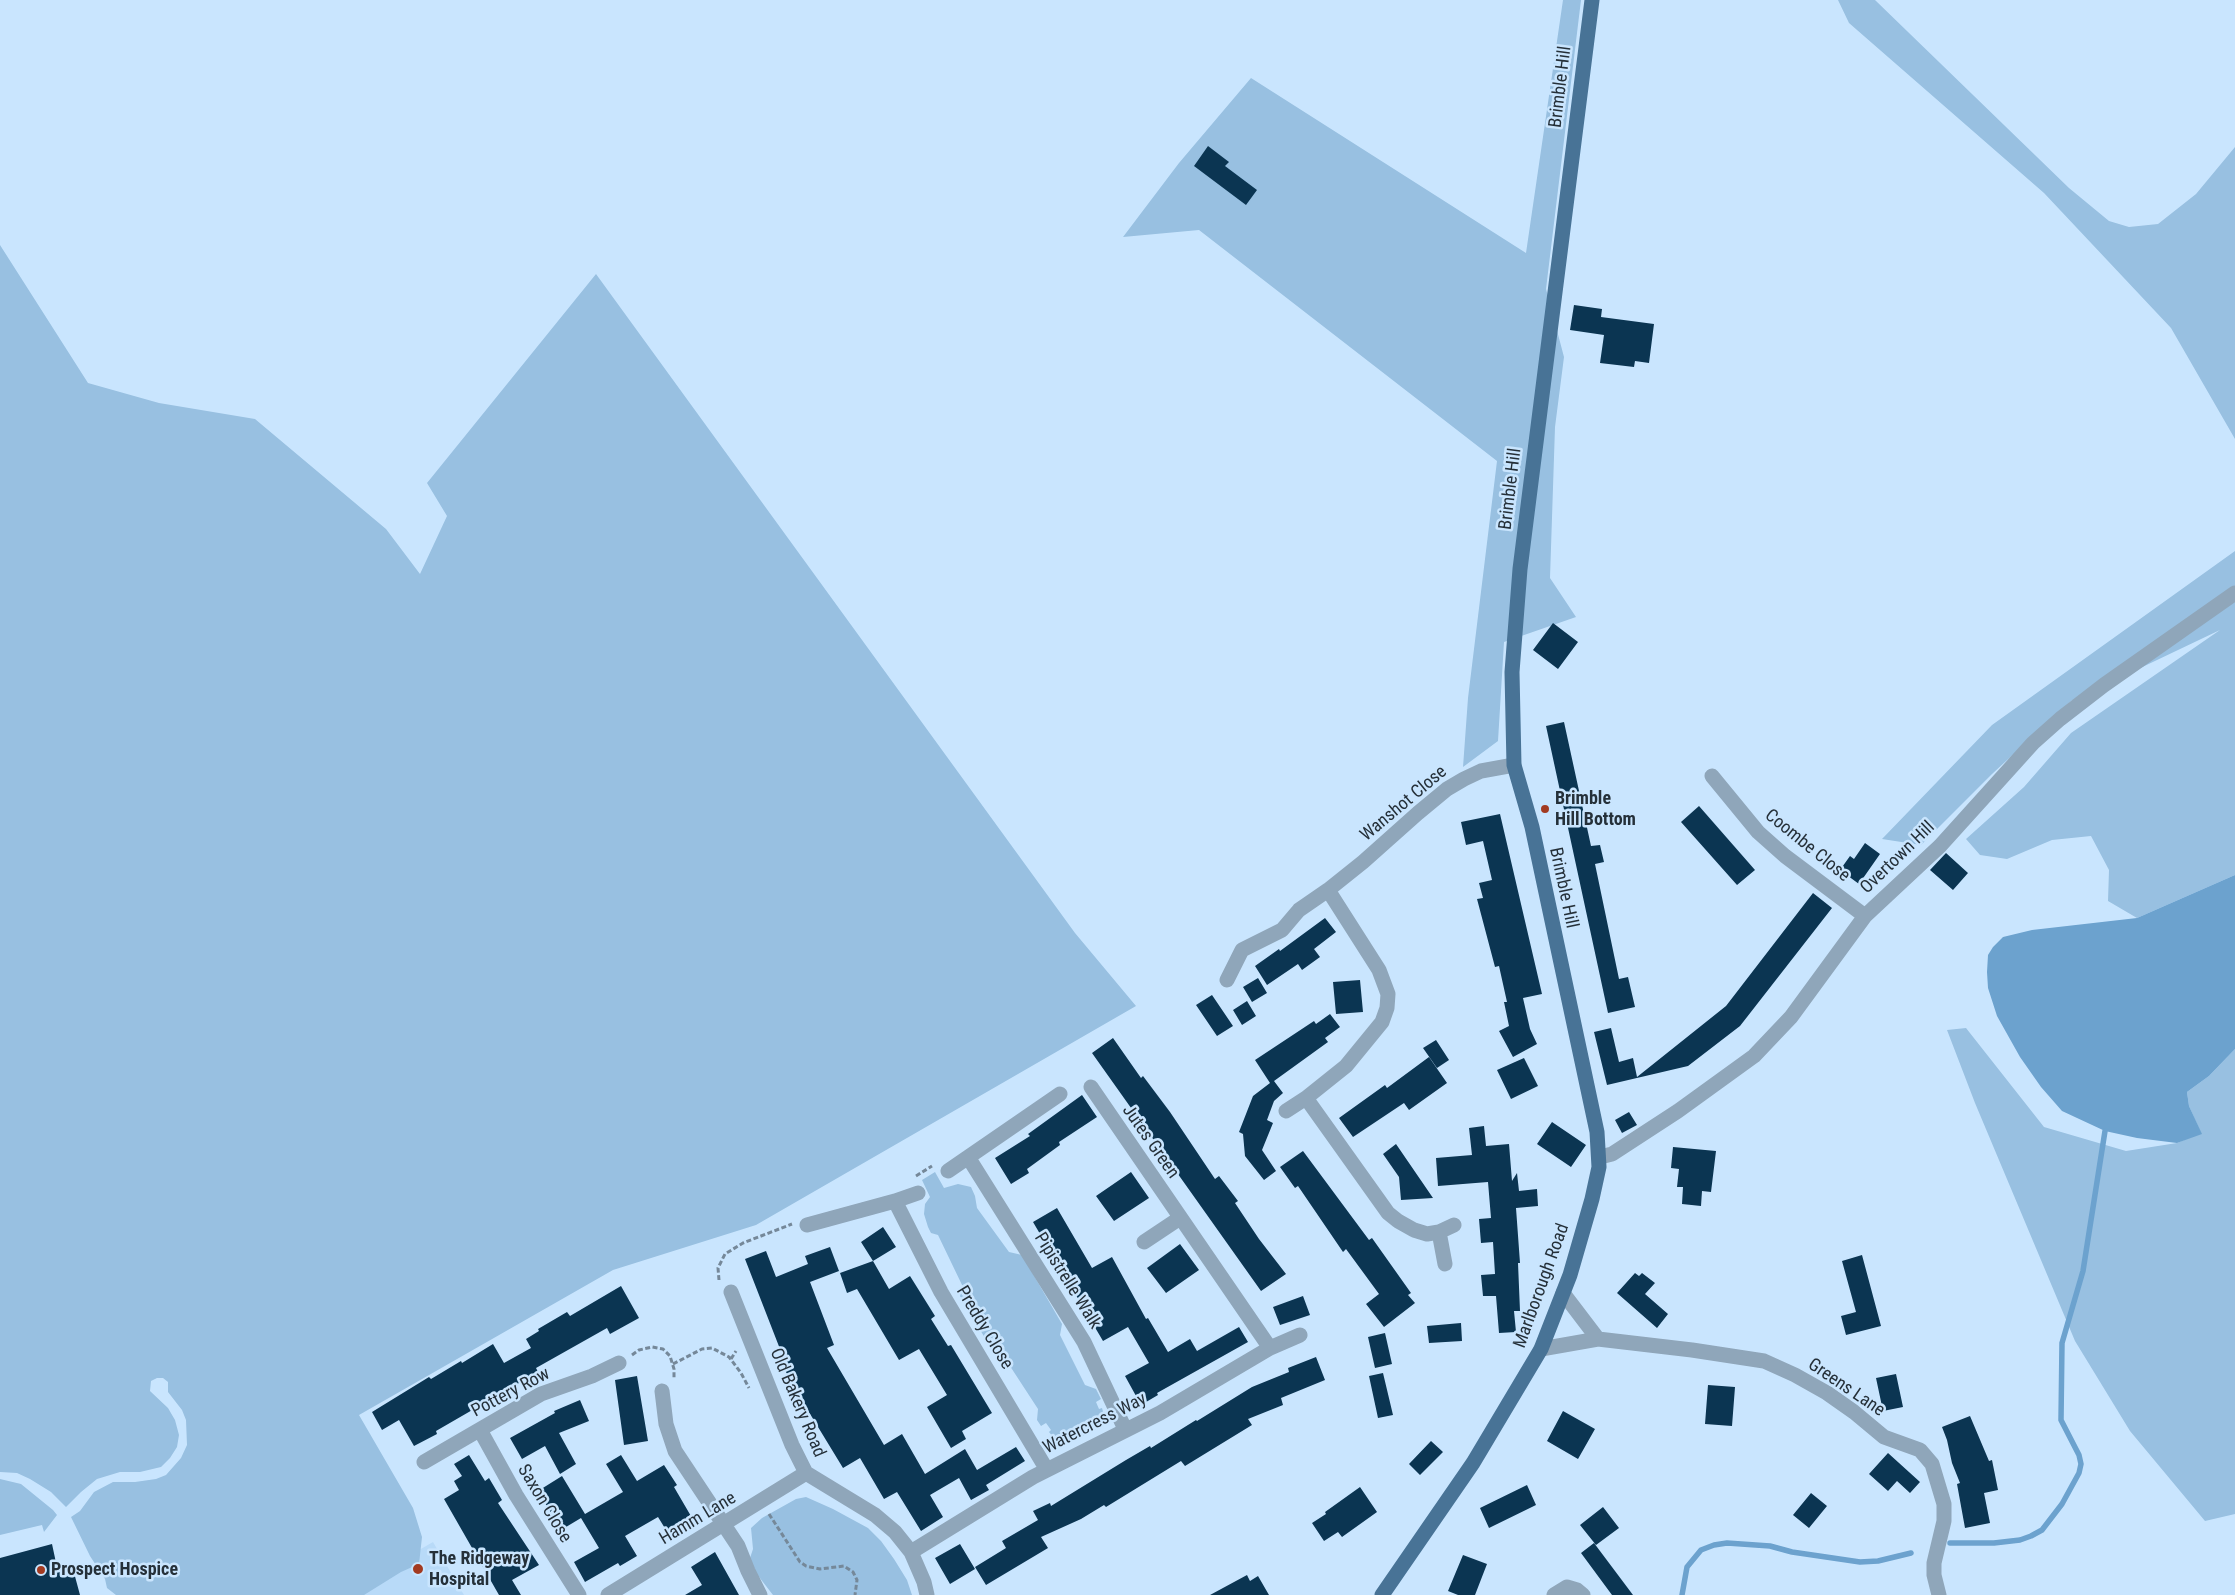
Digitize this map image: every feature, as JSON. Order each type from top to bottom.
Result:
[{"type":"main road","name":"Brimble Hill","points":[[1564,980],[1532,827],[1514,765],[1512,672],[1520,569],[1592,0]]},
{"type":"main road","name":"Marlborough Road","points":[[1382,1595],[1473,1463],[1541,1350],[1563,1293],[1592,1199],[1600,1157],[1597,1132],[1564,980]]},
{"type":"street","name":"Overtown Hill","points":[[1600,1157],[1612,1154],[1678,1111],[1754,1056],[1791,1017],[1865,916],[1940,846],[2021,755],[2050,728],[2104,685],[2235,593]]},
{"type":"street","name":"Wanshot Close","points":[[1227,980],[1242,950],[1282,930],[1299,910],[1363,862],[1447,789],[1482,771],[1514,765]]},
{"type":"street","name":"Coombe Close","points":[[1712,776],[1758,832],[1785,856],[1865,916]]},
{"type":"street","points":[[1286,1112],[1346,1066],[1382,1022],[1387,1008],[1388,994],[1379,970],[1328,890]]},
{"type":"street","name":"Jutes Green","points":[[1091,1087],[1270,1348]]},
{"type":"street","points":[[948,1171],[1060,1094]]},
{"type":"street","points":[[1306,1098],[1388,1213],[1414,1230],[1427,1234],[1440,1232],[1454,1225]]},
{"type":"street","name":"Pipistrelle Walk","points":[[968,1157],[1084,1342],[1125,1429]]},
{"type":"street","points":[[807,1225],[895,1202],[918,1193]]},
{"type":"street","name":"Preddy Close","points":[[895,1202],[941,1292],[1047,1470]]},
{"type":"street","points":[[1144,1242],[1180,1218]]},
{"type":"street","points":[[1440,1232],[1445,1264]]},
{"type":"street","name":"Old Bakery Road","points":[[731,1292],[792,1445],[806,1473],[885,1523],[911,1552],[919,1569],[927,1595]]},
{"type":"street","points":[[1563,1293],[1598,1339]]},
{"type":"street","name":"Watercress Way","points":[[911,1552],[1047,1470],[1160,1413],[1270,1348],[1300,1335]]},
{"type":"street","name":"Greens Lane","points":[[1541,1350],[1598,1339],[1764,1361],[1827,1393],[1884,1437],[1920,1450],[1932,1464],[1944,1504],[1944,1521],[1934,1563],[1934,1576],[1939,1595]]},
{"type":"street","name":"Pottery Row","points":[[424,1462],[541,1394],[619,1363]]},
{"type":"street","points":[[662,1390],[666,1424],[675,1451],[738,1546],[760,1595]]},
{"type":"street","name":"Saxon Close","points":[[480,1430],[516,1495],[578,1595]]},
{"type":"street","name":"Hamm Lane","points":[[608,1595],[724,1526],[806,1473]]},
{"type":"street","points":[[1554,1595],[1567,1587],[1577,1590],[1583,1595]]},
{"type":"path","points":[[619,1363],[639,1350],[652,1347],[663,1349],[670,1356],[673,1364],[673,1388],[662,1390]]},
{"type":"path","points":[[673,1364],[702,1349],[712,1348],[729,1357],[741,1373],[752,1394]]},
{"type":"path","points":[[761,1503],[800,1562],[806,1566],[820,1569],[840,1566],[849,1568],[857,1580],[855,1595]]},
{"type":"shaded area","points":[[1563,0],[1581,0],[1546,289],[1564,357],[1555,427],[1550,578],[1576,617],[1504,642],[1498,741],[1463,767],[1468,698],[1497,461],[1199,230],[1123,237],[1179,163],[1251,78],[1526,253]]},
{"type":"shaded area","points":[[1838,0],[1875,0],[2069,188],[2109,221],[2129,227],[2158,224],[2196,194],[2235,147],[2235,439],[2171,328],[2044,193],[1849,23]]},
{"type":"shaded area","points":[[0,245],[88,383],[159,403],[255,419],[386,529],[420,574],[447,516],[427,483],[596,274],[1075,933],[1136,1006],[756,1225],[613,1270],[359,1415],[413,1508],[422,1537],[419,1564],[401,1572],[364,1595],[116,1595],[107,1588],[105,1579],[90,1556],[71,1517],[80,1511],[94,1492],[113,1482],[135,1482],[156,1479],[166,1475],[181,1458],[187,1445],[186,1420],[182,1410],[168,1392],[168,1382],[163,1378],[151,1381],[150,1391],[168,1408],[175,1420],[179,1435],[177,1447],[161,1467],[140,1472],[120,1472],[97,1479],[66,1507],[51,1492],[30,1479],[17,1473],[0,1472]]},
{"type":"shaded area","points":[[2235,551],[2235,875],[2137,918],[2108,901],[2109,870],[2091,836],[2052,840],[2007,859],[1980,855],[1966,839],[2024,787],[2071,733],[2220,630],[2071,701],[1992,774],[1921,845],[1882,839],[1992,725]]},
{"type":"shaded area","points":[[2235,875],[2235,1049],[2209,1076],[2187,1092],[2189,1106],[2202,1134],[2177,1143],[2137,1138],[2105,1131],[2062,1111],[2041,1087],[2020,1057],[1997,1016],[1988,988],[1987,972],[1988,955],[1993,947],[2003,937],[2032,930],[2137,918]]},
{"type":"shaded area","points":[[1966,1028],[2044,1127],[2126,1151],[2177,1143],[2201,1133],[2189,1106],[2187,1092],[2209,1076],[2235,1049],[2235,1514],[2205,1521],[2130,1431],[2075,1341],[1975,1103],[1947,1030]]},
{"type":"shaded area","points":[[935,1172],[944,1188],[958,1184],[971,1187],[977,1208],[1009,1252],[1022,1255],[1062,1324],[1060,1335],[1085,1385],[1096,1389],[1101,1399],[1096,1402],[1099,1409],[1102,1408],[1105,1419],[1102,1426],[1066,1445],[1058,1443],[1049,1432],[1051,1430],[1046,1423],[1041,1426],[1037,1420],[1038,1409],[1008,1363],[998,1360],[960,1296],[963,1287],[938,1235],[931,1233],[928,1227],[924,1214],[925,1204],[930,1197],[922,1180]]},
{"type":"shaded area","points":[[0,1479],[21,1484],[53,1510],[57,1515],[44,1532],[42,1525],[0,1535]]},
{"type":"shaded area","points":[[806,1497],[868,1528],[881,1541],[894,1559],[907,1580],[912,1595],[773,1595],[756,1573],[750,1558],[753,1549],[751,1528],[762,1518],[796,1499]]},
{"type":"shaded area","name":"The Ridgeway Hospital","points":[[433,1542],[464,1595],[341,1595]]},
{"type":"building","points":[[1208,146],[1229,162],[1225,166],[1257,190],[1246,205],[1194,166]]},
{"type":"building","points":[[1574,305],[1602,309],[1601,317],[1654,324],[1649,363],[1635,361],[1634,367],[1600,363],[1604,335],[1570,330]]},
{"type":"building","points":[[1553,623],[1578,642],[1558,669],[1533,650]]},
{"type":"building","points":[[1564,722],[1591,846],[1600,845],[1604,862],[1595,864],[1619,979],[1628,977],[1635,1007],[1608,1013],[1546,726]]},
{"type":"building","points":[[1699,806],[1755,870],[1737,885],[1681,822]]},
{"type":"building","points":[[1500,814],[1542,994],[1523,998],[1530,1029],[1537,1044],[1513,1057],[1499,1031],[1509,1026],[1504,1002],[1507,1002],[1499,966],[1495,967],[1477,899],[1483,898],[1479,883],[1492,880],[1483,841],[1466,845],[1461,822]]},
{"type":"building","points":[[1865,843],[1880,854],[1859,884],[1840,870],[1850,856],[1854,859]]},
{"type":"building","points":[[1946,853],[1968,873],[1953,890],[1930,870]]},
{"type":"building","points":[[1813,893],[1832,908],[1740,1026],[1688,1066],[1607,1085],[1594,1032],[1611,1028],[1619,1062],[1633,1058],[1637,1077],[1726,1006]]},
{"type":"building","points":[[1325,918],[1336,932],[1314,949],[1320,957],[1302,970],[1298,964],[1267,985],[1255,966],[1279,949],[1280,951]]},
{"type":"building","points":[[1258,978],[1267,993],[1252,1002],[1243,987]]},
{"type":"building","points":[[1360,980],[1363,1012],[1336,1014],[1333,982]]},
{"type":"building","points":[[1212,995],[1233,1026],[1217,1036],[1196,1005]]},
{"type":"building","points":[[1247,1001],[1256,1016],[1242,1025],[1233,1010]]},
{"type":"building","points":[[1330,1014],[1340,1027],[1325,1038],[1328,1042],[1274,1081],[1283,1093],[1274,1101],[1267,1120],[1273,1123],[1262,1150],[1276,1171],[1264,1180],[1245,1156],[1243,1134],[1239,1132],[1253,1096],[1270,1083],[1255,1060],[1314,1021],[1316,1024]]},
{"type":"building","points":[[1113,1038],[1141,1078],[1143,1076],[1170,1112],[1215,1179],[1219,1176],[1238,1201],[1235,1203],[1259,1239],[1286,1274],[1261,1291],[1092,1053]]},
{"type":"building","points":[[1436,1040],[1449,1060],[1437,1068],[1423,1048]]},
{"type":"building","points":[[1429,1057],[1447,1083],[1409,1110],[1404,1103],[1353,1137],[1339,1118],[1385,1085],[1387,1088]]},
{"type":"building","points":[[1524,1058],[1538,1086],[1511,1099],[1497,1070]]},
{"type":"building","points":[[1082,1095],[1097,1117],[1059,1142],[1060,1145],[1027,1169],[1029,1173],[1011,1184],[995,1158],[1030,1136],[1028,1134]]},
{"type":"building","points":[[1629,1112],[1637,1125],[1622,1133],[1615,1120]]},
{"type":"building","points":[[1552,1122],[1586,1145],[1571,1167],[1537,1144]]},
{"type":"building","points":[[1484,1126],[1486,1146],[1509,1144],[1512,1181],[1517,1173],[1519,1191],[1537,1189],[1538,1206],[1516,1208],[1520,1263],[1518,1263],[1520,1311],[1514,1311],[1516,1332],[1499,1333],[1496,1296],[1483,1296],[1481,1275],[1495,1274],[1493,1242],[1481,1243],[1479,1219],[1491,1218],[1488,1182],[1438,1186],[1436,1158],[1472,1155],[1469,1128]]},
{"type":"building","points":[[1396,1144],[1433,1198],[1401,1200],[1399,1177],[1383,1154]]},
{"type":"building","points":[[1673,1147],[1716,1151],[1711,1192],[1702,1191],[1701,1206],[1682,1204],[1683,1187],[1677,1187],[1679,1169],[1671,1168]]},
{"type":"building","points":[[1303,1151],[1369,1240],[1372,1238],[1411,1293],[1408,1295],[1415,1303],[1384,1327],[1366,1304],[1379,1294],[1346,1249],[1343,1252],[1298,1186],[1295,1188],[1280,1167]]},
{"type":"building","points":[[1131,1172],[1149,1198],[1114,1221],[1096,1196]]},
{"type":"building","points":[[1057,1208],[1092,1268],[1112,1257],[1146,1319],[1148,1318],[1168,1352],[1190,1339],[1197,1351],[1239,1327],[1248,1342],[1157,1393],[1158,1395],[1141,1405],[1125,1376],[1149,1363],[1128,1327],[1103,1341],[1033,1222]]},
{"type":"building","points":[[883,1227],[896,1247],[873,1261],[861,1242]]},
{"type":"building","points":[[1180,1244],[1199,1270],[1166,1293],[1147,1268]]},
{"type":"building","points":[[830,1247],[839,1271],[810,1282],[834,1345],[827,1348],[884,1445],[902,1434],[925,1474],[965,1449],[977,1470],[1016,1447],[1025,1461],[986,1485],[989,1490],[971,1500],[959,1478],[930,1495],[943,1517],[921,1531],[897,1492],[884,1499],[860,1458],[843,1468],[784,1369],[787,1367],[745,1259],[766,1251],[776,1277],[808,1264],[805,1256]]},
{"type":"building","points":[[1862,1255],[1881,1326],[1846,1335],[1841,1316],[1856,1312],[1842,1261]]},
{"type":"building","points":[[873,1261],[889,1289],[910,1276],[935,1316],[931,1319],[948,1346],[951,1345],[992,1413],[962,1431],[966,1439],[951,1448],[927,1407],[947,1395],[919,1349],[899,1360],[857,1289],[847,1293],[840,1273]]},
{"type":"building","points":[[1635,1273],[1639,1276],[1642,1273],[1655,1283],[1645,1294],[1668,1314],[1657,1328],[1617,1293]]},
{"type":"building","points":[[621,1286],[639,1318],[610,1334],[607,1328],[536,1368],[538,1372],[436,1431],[437,1434],[414,1446],[399,1420],[382,1430],[372,1412],[429,1377],[431,1379],[493,1344],[504,1363],[531,1348],[526,1339],[539,1331],[538,1329],[567,1312],[570,1316]]},
{"type":"building","points":[[1303,1296],[1310,1315],[1280,1325],[1273,1307]]},
{"type":"building","points":[[1461,1323],[1462,1341],[1429,1343],[1427,1326]]},
{"type":"building","points":[[1385,1333],[1392,1364],[1375,1368],[1368,1337]]},
{"type":"building","points":[[1316,1357],[1325,1380],[1281,1398],[1283,1405],[1248,1419],[1252,1425],[1185,1466],[1181,1461],[1106,1507],[1104,1505],[1081,1519],[1041,1537],[1048,1548],[986,1585],[975,1567],[1006,1548],[1002,1541],[1038,1520],[1033,1511],[1050,1503],[1051,1506],[1252,1387],[1289,1372],[1288,1368]]},
{"type":"building","points":[[1383,1373],[1393,1415],[1378,1418],[1369,1376]]},
{"type":"building","points":[[1896,1374],[1903,1407],[1883,1411],[1876,1378]]},
{"type":"building","points":[[637,1376],[648,1441],[624,1445],[615,1380]]},
{"type":"building","points":[[1708,1385],[1735,1387],[1732,1426],[1705,1424]]},
{"type":"building","points":[[580,1400],[589,1421],[559,1433],[576,1464],[560,1474],[545,1446],[522,1459],[510,1438],[555,1413],[554,1411]]},
{"type":"building","points":[[1563,1411],[1595,1429],[1578,1459],[1547,1441]]},
{"type":"building","points":[[1970,1416],[1989,1461],[1992,1460],[1998,1490],[1984,1493],[1990,1523],[1965,1528],[1957,1484],[1960,1483],[1942,1427]]},
{"type":"building","points":[[1431,1441],[1443,1452],[1420,1475],[1409,1464]]},
{"type":"building","points":[[1888,1453],[1920,1482],[1910,1493],[1897,1481],[1888,1491],[1869,1474]]},
{"type":"building","points":[[469,1455],[485,1481],[489,1478],[502,1500],[498,1503],[539,1565],[512,1580],[521,1595],[499,1595],[444,1499],[459,1490],[454,1481],[462,1476],[454,1464]]},
{"type":"building","points":[[621,1455],[637,1481],[664,1465],[677,1485],[674,1487],[695,1523],[671,1538],[658,1517],[625,1536],[637,1556],[620,1566],[618,1563],[585,1582],[574,1562],[599,1548],[581,1518],[561,1530],[538,1491],[562,1476],[585,1514],[623,1492],[606,1464]]},
{"type":"building","points":[[1527,1485],[1536,1505],[1489,1528],[1480,1508]]},
{"type":"building","points":[[1360,1487],[1377,1512],[1342,1537],[1338,1532],[1324,1541],[1312,1523]]},
{"type":"building","points":[[1811,1493],[1827,1506],[1809,1528],[1793,1515]]},
{"type":"building","points":[[1603,1507],[1619,1528],[1596,1545],[1580,1525]]},
{"type":"building","points":[[1594,1543],[1633,1595],[1612,1595],[1581,1553]]},
{"type":"building","name":"Prospect Hospice","points":[[52,1544],[58,1572],[73,1569],[80,1595],[0,1595],[0,1558]]},
{"type":"building","points":[[960,1544],[975,1569],[950,1584],[935,1558]]},
{"type":"building","points":[[715,1552],[739,1595],[685,1595],[702,1585],[691,1567]]},
{"type":"building","points":[[1463,1555],[1487,1564],[1475,1595],[1458,1595],[1448,1591]]},
{"type":"building","points":[[1247,1575],[1250,1581],[1258,1576],[1269,1595],[1210,1595]]},
{"type":"waterway","points":[[1950,1543],[1994,1543],[2020,1540],[2031,1536],[2042,1530],[2062,1504],[2079,1473],[2081,1464],[2079,1455],[2061,1420],[2062,1343],[2083,1271],[2105,1131]]},
{"type":"waterway","points":[[1682,1595],[1687,1567],[1701,1550],[1714,1545],[1727,1543],[1770,1546],[1792,1552],[1860,1562],[1878,1561],[1911,1553]]},
{"type":"place","name":"Brimble Hill Bottom","points":[[1545,809]]},
{"type":"place","name":"The Ridgeway Hospital","points":[[418,1569]]},
{"type":"place","name":"Prospect Hospice","points":[[41,1570]]}]
